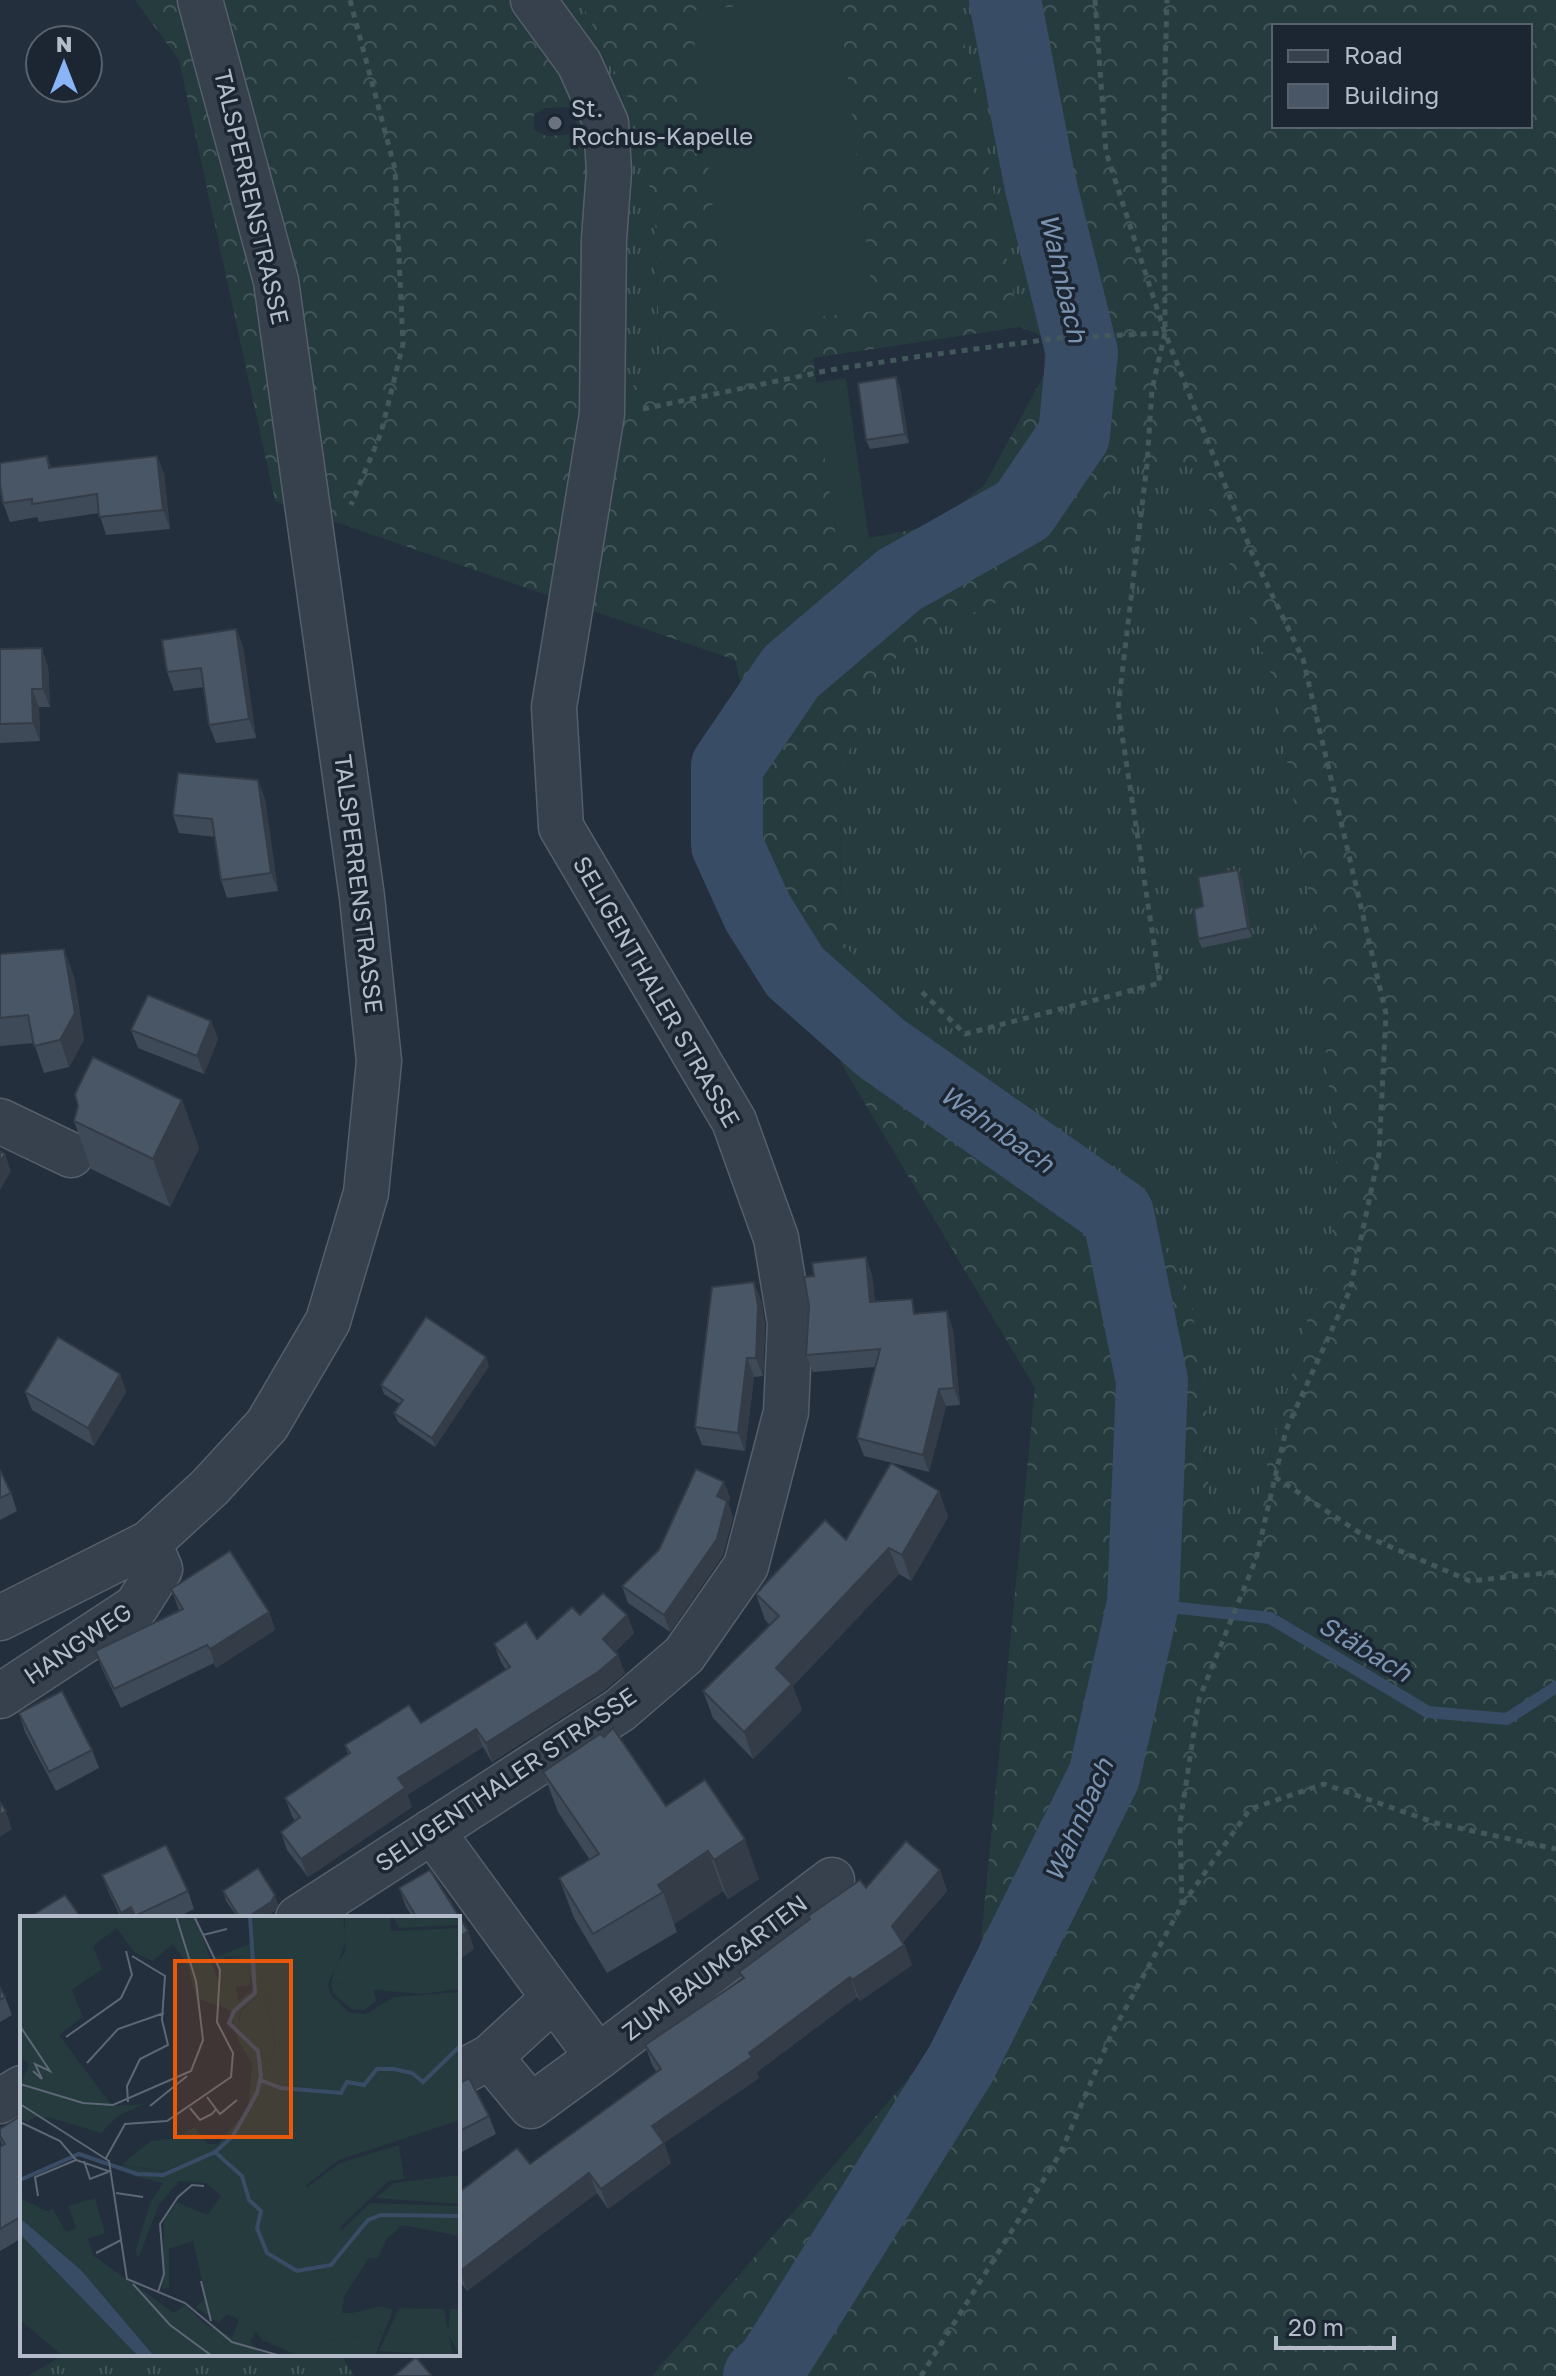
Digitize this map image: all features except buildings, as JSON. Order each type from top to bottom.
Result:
[{"type":"street","name":"TALSPERRENSTRASSE","points":[[0,1618],[149,1543],[210,1487],[267,1425],[328,1321],[366,1193],[379,1061],[362,897],[276,281],[200,0]]},
{"type":"street","name":"SELIGENTHALER STRASSE","points":[[301,1916],[620,1710],[684,1655],[746,1566],[786,1412],[790,1323],[776,1238],[734,1121],[561,827],[554,707],[602,414],[604,239],[609,171],[606,123],[579,63],[533,0]]},
{"type":"street","points":[[0,1121],[71,1155]]},
{"type":"street","name":"HANGWEG","points":[[0,1696],[136,1607],[160,1569],[149,1543]]},
{"type":"street","name":"ZUM BAUMGARTEN","points":[[432,1831],[598,2057]]},
{"type":"street","name":"ZUM BAUMGARTEN","points":[[554,1998],[474,2066],[531,2106],[832,1880]]},
{"type":"street","points":[[0,2101],[20,2089]]},
{"type":"path","points":[[347,515],[381,433],[403,344],[395,169],[350,0]]},
{"type":"path","points":[[1095,0],[1106,152],[1165,333],[1252,553],[1303,659],[1386,1014],[1379,1154],[1350,1290],[1286,1430],[1256,1559],[1199,1699],[1180,1823],[1182,1905]]},
{"type":"path","points":[[922,992],[965,1034],[1160,983],[1118,708],[1147,464],[1152,389],[1165,333],[1167,0]]},
{"type":"path","points":[[602,414],[664,407],[830,370],[1059,338],[1165,333]]},
{"type":"path","points":[[1275,1477],[1363,1535],[1470,1581],[1556,1572]]},
{"type":"path","points":[[921,2376],[1061,2152],[1111,2035],[1182,1905],[1250,1809],[1324,1784],[1436,1823],[1556,1849]]},
{"type":"green space","points":[[135,0],[533,0],[575,107],[544,108],[534,115],[534,130],[546,136],[577,134],[622,248],[618,388],[661,381],[655,217],[636,114],[580,0],[956,0],[1020,327],[813,358],[837,544],[933,526],[985,484],[1044,375],[1044,337],[1017,0],[1556,0],[1556,2376],[652,2376],[975,2001],[1035,1388],[842,1065],[760,861],[753,734],[735,660],[275,501],[179,60]],"holes":[[[1123,464],[1192,464],[1274,682],[1313,919],[1340,1202],[1253,1515],[1209,1516],[1206,1394],[1189,1292],[1142,1209],[894,1021],[840,936],[841,773],[878,672],[936,628],[1045,582],[1103,506]]]},
{"type":"green space","points":[[533,0],[580,0],[636,114],[655,217],[661,381],[617,388],[622,248],[577,135],[575,107]]},
{"type":"green space","points":[[793,0],[839,0],[874,311],[726,327],[691,11]]},
{"type":"green space","points":[[956,0],[1017,0],[1044,337],[1020,327]]},
{"type":"green space","points":[[846,378],[869,539],[837,544],[814,383]]},
{"type":"green space","points":[[1123,464],[1192,464],[1274,682],[1313,919],[1340,1202],[1253,1515],[1209,1516],[1206,1395],[1010,1112],[894,1021],[840,936],[841,773],[878,672],[936,628],[1045,582],[1103,506]]},
{"type":"green space","points":[[62,2356],[342,2356],[354,2376],[28,2376]]},
{"type":"waterway","name":"Wahnbach","points":[[759,2376],[772,2365],[961,2064],[1104,1776],[1143,1604],[1152,1381],[1118,1214],[881,1048],[795,972],[758,913],[727,845],[727,766],[791,672],[899,580],[1023,510],[1074,435],[1082,353],[1040,183],[1005,0]]},
{"type":"waterway","name":"Stäbach","points":[[1143,1604],[1270,1618],[1428,1712],[1507,1719],[1556,1687]]},
{"type":"place","name":"St. Rochus-Kapelle","points":[[555,123]]}]
